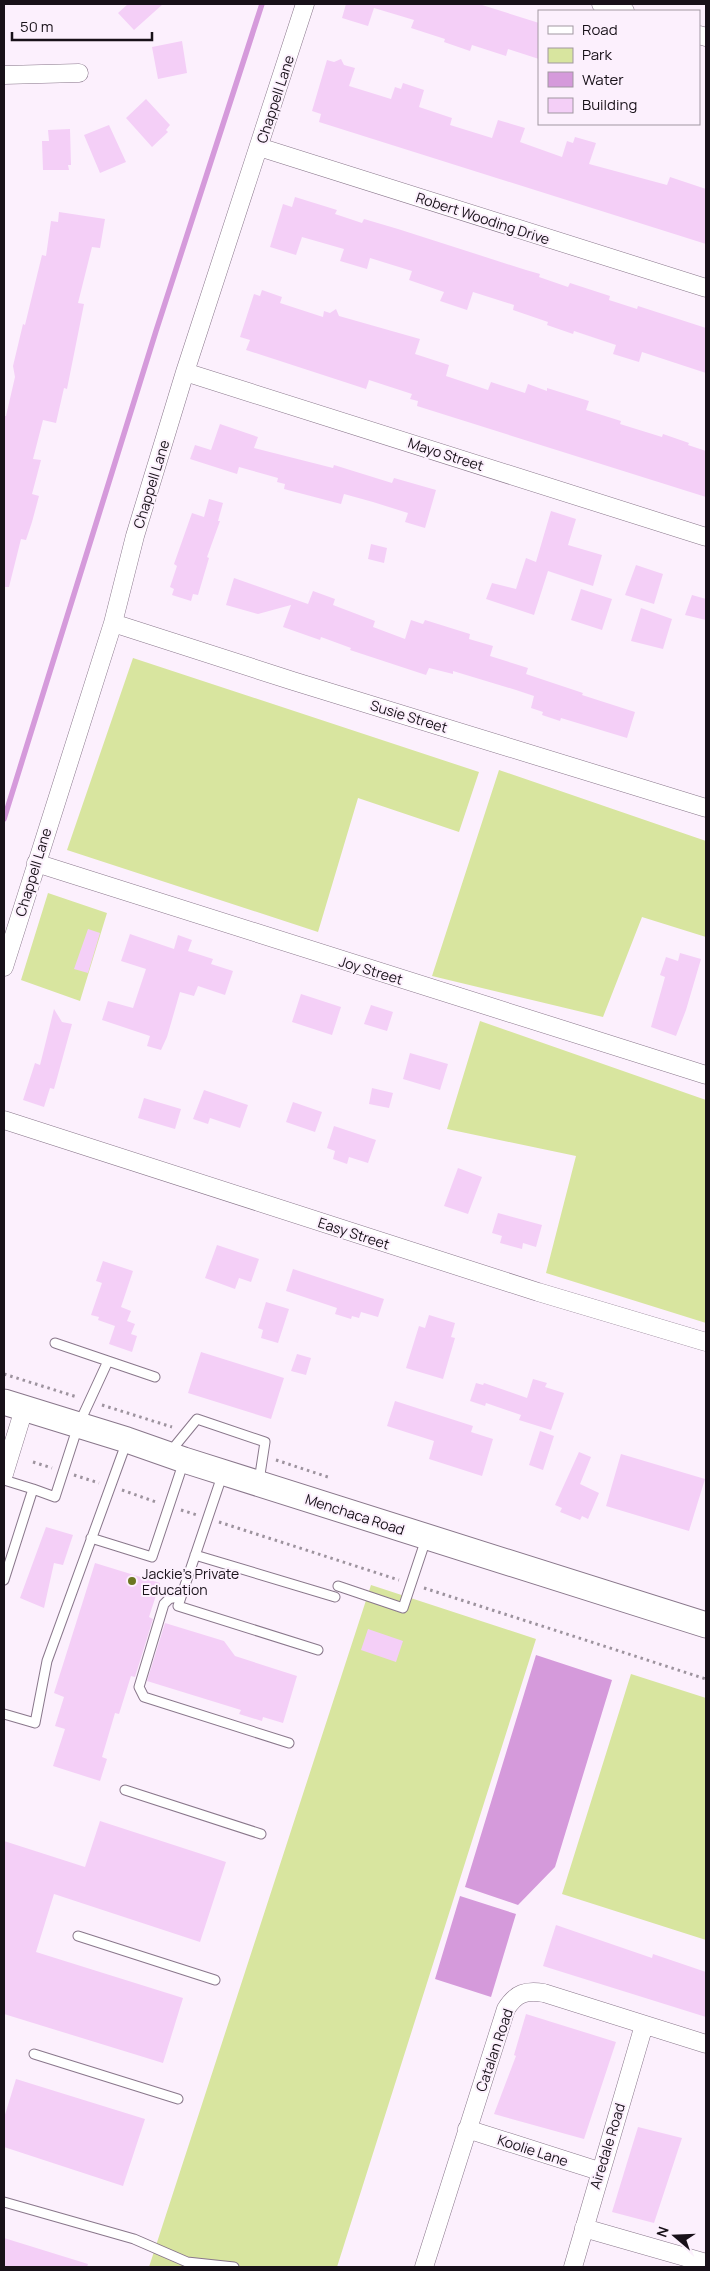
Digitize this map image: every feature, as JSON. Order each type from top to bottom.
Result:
[{"type":"main road","name":"Menchaca Road","points":[[14,1406],[127,1440],[258,1484],[706,1625]]},
{"type":"street","name":"Chappell Lane","points":[[4,967],[113,623],[135,536],[185,372],[305,4]]},
{"type":"street","points":[[601,4],[622,10]]},
{"type":"street","points":[[4,75],[79,73]]},
{"type":"street","name":"Robert Wooding Drive","points":[[259,147],[706,288]]},
{"type":"street","name":"Mayo Street","points":[[185,372],[706,537]]},
{"type":"street","name":"Susie Street","points":[[113,623],[293,681],[706,808]]},
{"type":"street","name":"Joy Street","points":[[36,863],[706,1075]]},
{"type":"street","name":"Easy Street","points":[[4,1120],[538,1292],[706,1342]]},
{"type":"street","points":[[4,1474],[14,1406]]},
{"type":"street","name":"Catalan Road","points":[[424,2267],[506,2009],[518,1995],[526,1992],[544,1993],[706,2044]]},
{"type":"street","name":"Airedale Road","points":[[573,2267],[599,2171],[644,2025]]},
{"type":"street","name":"Koolie Lane","points":[[467,2129],[599,2171]]},
{"type":"street","points":[[584,2228],[706,2263]]},
{"type":"lane","points":[[55,1343],[155,1377]]},
{"type":"lane","points":[[4,1480],[55,1497],[78,1426],[108,1361]]},
{"type":"lane","points":[[91,1538],[152,1557],[169,1506],[176,1457],[186,1432],[197,1418],[265,1442],[258,1484]]},
{"type":"lane","points":[[4,1714],[35,1723],[47,1660],[127,1440]]},
{"type":"lane","points":[[224,1472],[178,1606],[318,1650]]},
{"type":"lane","points":[[4,1580],[33,1489]]},
{"type":"lane","points":[[338,1586],[403,1608],[427,1536]]},
{"type":"lane","points":[[195,1555],[335,1597]]},
{"type":"lane","points":[[181,1596],[169,1599],[164,1604],[139,1687],[144,1697],[289,1743]]},
{"type":"lane","points":[[125,1790],[261,1834]]},
{"type":"lane","points":[[78,1936],[215,1980]]},
{"type":"lane","points":[[34,2054],[178,2099]]},
{"type":"lane","points":[[4,2202],[134,2239],[187,2262],[234,2267]]},
{"type":"path","points":[[4,1374],[186,1432]]},
{"type":"path","points":[[263,1456],[330,1478]]},
{"type":"path","points":[[33,1462],[706,1679]]},
{"type":"green space","points":[[133,658],[479,772],[459,832],[358,798],[318,932],[67,850]]},
{"type":"green space","points":[[499,770],[706,841],[706,937],[642,917],[603,1017],[432,976]]},
{"type":"green space","points":[[48,893],[107,913],[80,1001],[21,980]]},
{"type":"green space","points":[[480,1021],[706,1100],[706,1323],[546,1273],[576,1156],[447,1129]]},
{"type":"green space","points":[[371,1585],[536,1639],[337,2267],[149,2267]]},
{"type":"green space","points":[[631,1674],[706,1698],[706,1940],[562,1894]]},
{"type":"water","points":[[536,1655],[612,1680],[555,1867],[518,1905],[465,1887]]},
{"type":"water","points":[[460,1896],[516,1914],[491,1997],[435,1979]]},
{"type":"building","points":[[128,4],[163,4],[134,30],[118,13]]},
{"type":"building","points":[[346,4],[479,4],[538,23],[538,59],[508,49],[506,56],[472,45],[470,51],[444,42],[445,39],[411,28],[414,20],[374,8],[368,26],[342,18]]},
{"type":"building","points":[[182,41],[187,73],[158,79],[152,47]]},
{"type":"building","points":[[341,59],[344,65],[355,68],[349,86],[391,99],[395,87],[401,89],[403,83],[424,90],[419,107],[452,118],[450,125],[492,138],[498,120],[525,128],[520,142],[562,157],[567,141],[573,143],[575,137],[596,143],[589,164],[667,185],[670,177],[706,189],[706,244],[319,122],[321,114],[312,111],[327,60],[334,62]]},
{"type":"building","points":[[146,99],[170,125],[166,130],[168,132],[152,147],[126,118]]},
{"type":"building","points":[[109,125],[126,162],[100,173],[84,135]]},
{"type":"building","points":[[70,129],[71,165],[68,165],[69,170],[43,170],[42,141],[49,141],[48,130]]},
{"type":"building","points":[[295,197],[337,210],[335,214],[362,223],[364,219],[398,229],[540,274],[539,277],[568,287],[570,283],[610,296],[609,300],[637,309],[638,306],[706,328],[706,373],[642,352],[639,362],[613,354],[616,345],[574,331],[573,334],[547,325],[548,322],[513,310],[514,305],[473,292],[467,310],[440,301],[444,292],[409,280],[412,271],[370,258],[367,269],[340,261],[344,249],[302,237],[296,255],[270,247],[283,204],[292,207]]},
{"type":"building","points":[[59,212],[105,219],[100,248],[92,247],[78,303],[84,304],[67,389],[64,388],[56,423],[43,420],[33,459],[41,460],[32,494],[39,496],[32,522],[26,540],[21,539],[9,587],[4,587],[4,416],[6,416],[15,377],[13,366],[23,324],[25,325],[42,255],[46,256],[51,221],[58,222]]},
{"type":"building","points":[[262,290],[282,297],[280,303],[323,317],[324,311],[330,313],[336,309],[339,316],[420,339],[415,354],[449,365],[446,376],[488,390],[491,382],[525,393],[528,384],[547,391],[547,388],[589,401],[586,410],[621,421],[620,424],[662,437],[663,434],[689,443],[688,445],[706,451],[706,497],[417,406],[418,401],[410,399],[412,394],[369,380],[366,389],[246,350],[250,340],[240,337],[254,294],[260,296]]},
{"type":"building","points":[[220,424],[258,437],[254,448],[333,468],[334,465],[392,483],[394,478],[436,490],[425,528],[405,522],[408,513],[373,502],[344,494],[341,504],[284,489],[285,484],[277,482],[278,478],[239,467],[237,474],[190,459],[195,445],[211,450]]},
{"type":"building","points":[[209,499],[223,503],[218,521],[220,521],[207,557],[209,558],[198,595],[193,594],[191,601],[172,595],[174,589],[170,587],[177,566],[174,564],[192,513],[204,517]]},
{"type":"building","points":[[551,511],[576,519],[568,545],[602,555],[593,586],[548,571],[534,615],[486,599],[492,583],[516,589],[526,558],[536,562]]},
{"type":"building","points":[[371,544],[387,548],[384,563],[368,559]]},
{"type":"building","points":[[636,565],[663,574],[654,604],[625,595]]},
{"type":"building","points":[[234,578],[308,604],[313,591],[335,599],[333,605],[375,621],[373,627],[405,639],[411,620],[423,624],[425,620],[470,634],[469,639],[493,646],[490,656],[528,668],[526,674],[635,712],[627,738],[561,718],[560,721],[542,715],[543,712],[531,708],[534,696],[516,690],[453,671],[453,674],[429,668],[426,675],[350,650],[351,648],[321,637],[320,640],[283,627],[291,605],[258,614],[226,605]]},
{"type":"building","points":[[581,589],[612,599],[602,630],[571,620]]},
{"type":"building","points":[[692,595],[706,599],[706,620],[685,615]]},
{"type":"building","points":[[641,608],[672,619],[663,649],[631,641]]},
{"type":"building","points":[[88,929],[100,933],[88,973],[74,969]]},
{"type":"building","points":[[130,934],[174,949],[178,935],[192,940],[188,951],[213,959],[211,964],[233,971],[225,995],[198,986],[194,996],[180,992],[167,1037],[161,1050],[147,1046],[150,1036],[102,1020],[108,1001],[133,1008],[146,969],[121,961]]},
{"type":"building","points":[[680,953],[701,959],[676,1036],[651,1027],[665,977],[660,975],[666,957],[678,961]]},
{"type":"building","points":[[301,994],[341,1007],[332,1035],[292,1022]]},
{"type":"building","points":[[371,1005],[393,1012],[387,1031],[364,1024]]},
{"type":"building","points":[[54,1009],[62,1022],[72,1024],[54,1089],[50,1088],[44,1107],[23,1100],[35,1063],[40,1065]]},
{"type":"building","points":[[410,1053],[448,1064],[440,1090],[403,1079]]},
{"type":"building","points":[[372,1088],[393,1093],[389,1108],[369,1104]]},
{"type":"building","points":[[204,1090],[248,1105],[240,1128],[210,1118],[208,1124],[193,1119]]},
{"type":"building","points":[[144,1098],[181,1109],[175,1129],[138,1118]]},
{"type":"building","points":[[293,1102],[322,1112],[315,1132],[286,1122]]},
{"type":"building","points":[[334,1126],[376,1140],[368,1163],[349,1157],[347,1164],[333,1159],[335,1151],[327,1148]]},
{"type":"building","points":[[458,1168],[482,1177],[468,1214],[444,1206]]},
{"type":"building","points":[[498,1213],[542,1225],[536,1247],[523,1243],[522,1249],[500,1243],[502,1236],[492,1233]]},
{"type":"building","points":[[217,1245],[259,1259],[251,1282],[239,1278],[235,1289],[205,1278]]},
{"type":"building","points":[[103,1261],[133,1271],[121,1307],[131,1311],[127,1321],[135,1324],[131,1334],[137,1336],[132,1352],[109,1344],[115,1326],[98,1320],[99,1317],[91,1315],[102,1283],[96,1281]]},
{"type":"building","points":[[293,1269],[384,1299],[378,1317],[361,1312],[359,1318],[352,1316],[351,1319],[335,1314],[337,1308],[286,1291]]},
{"type":"building","points":[[266,1302],[289,1309],[278,1343],[261,1338],[263,1330],[258,1328]]},
{"type":"building","points":[[429,1315],[455,1323],[451,1337],[455,1338],[443,1379],[406,1368],[419,1326],[425,1328]]},
{"type":"building","points":[[201,1352],[284,1378],[271,1419],[188,1393]]},
{"type":"building","points":[[297,1354],[311,1358],[306,1375],[291,1371]]},
{"type":"building","points":[[533,1379],[547,1383],[545,1387],[564,1393],[551,1430],[519,1420],[521,1415],[486,1403],[485,1406],[470,1401],[476,1383],[483,1385],[484,1383],[527,1398]]},
{"type":"building","points":[[395,1401],[473,1426],[471,1432],[493,1439],[482,1476],[429,1459],[434,1441],[387,1426]]},
{"type":"building","points":[[540,1431],[554,1436],[543,1470],[529,1465]]},
{"type":"building","points":[[579,1452],[591,1457],[580,1484],[599,1493],[588,1519],[582,1516],[580,1520],[560,1512],[562,1508],[555,1505]]},
{"type":"building","points":[[621,1454],[705,1479],[689,1531],[606,1506]]},
{"type":"building","points":[[46,1527],[73,1535],[63,1565],[54,1563],[44,1608],[20,1598]]},
{"type":"building","points":[[95,1563],[160,1583],[149,1617],[153,1619],[135,1677],[131,1676],[119,1714],[115,1713],[102,1757],[107,1759],[100,1781],[53,1766],[65,1729],[55,1726],[64,1697],[54,1693]]},
{"type":"building","points":[[165,1623],[224,1641],[235,1656],[297,1676],[283,1723],[263,1717],[262,1721],[239,1714],[241,1710],[147,1681]]},
{"type":"building","points":[[368,1629],[403,1641],[396,1662],[361,1650]]},
{"type":"building","points":[[100,1821],[226,1862],[200,1942],[54,1894],[36,1952],[183,1998],[163,2063],[4,2014],[4,1841],[85,1867]]},
{"type":"building","points":[[556,1925],[652,1958],[653,1954],[706,1972],[706,2017],[543,1966]]},
{"type":"building","points":[[526,2014],[616,2042],[584,2139],[494,2114],[516,2056],[514,2055]]},
{"type":"building","points":[[16,2079],[145,2119],[123,2186],[4,2147],[4,2118]]},
{"type":"building","points":[[638,2127],[682,2138],[654,2223],[612,2212]]},
{"type":"building","points":[[4,2238],[88,2264],[87,2267],[4,2267]]},
{"type":"waterway","points":[[4,819],[156,331],[262,4]]},
{"type":"place","name":"Jackie's Private Education","points":[[132,1581]]}]
